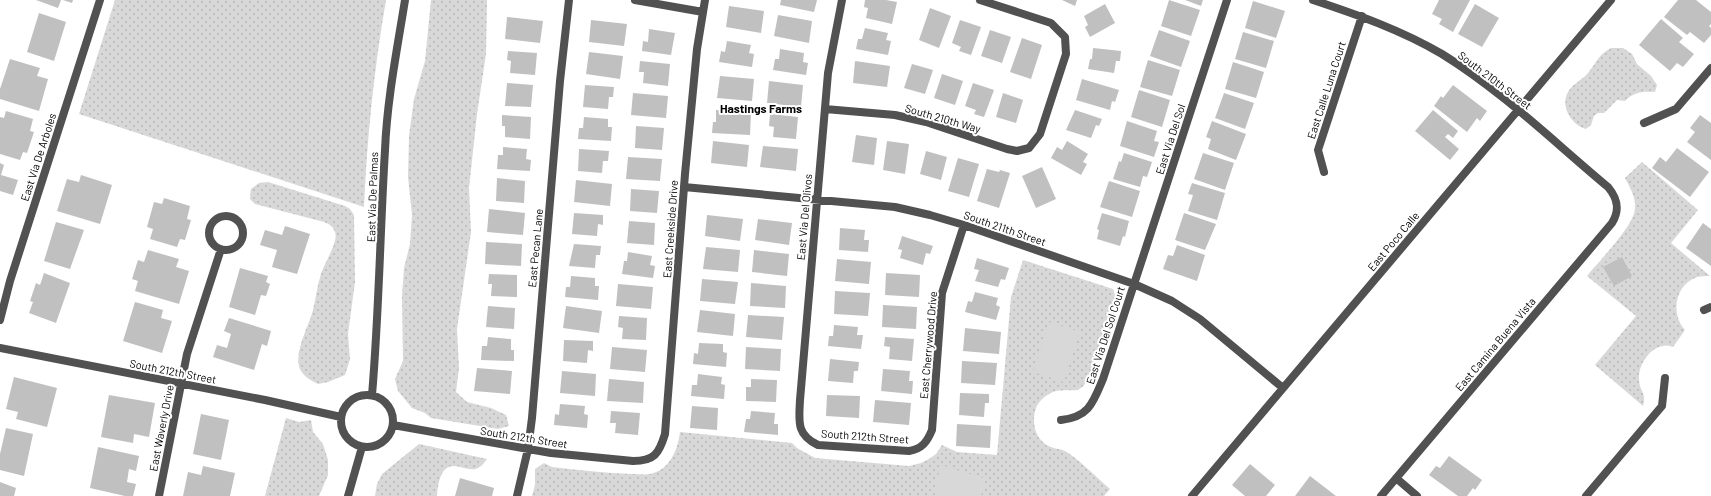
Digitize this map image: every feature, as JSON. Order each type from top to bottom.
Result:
[{"type":"street","name":"East Via De Arboles","points":[[0,320],[10,282],[100,0]]},
{"type":"street","name":"East Via De Palmas","points":[[372,395],[377,336],[385,150],[393,75],[405,0]]},
{"type":"street","name":"East Pecan Lane","points":[[516,496],[528,449],[532,418],[569,0]]},
{"type":"street","points":[[635,0],[702,12]]},
{"type":"street","name":"East Creekside Drive","points":[[652,458],[661,448],[665,434],[693,88],[702,12],[705,0]]},
{"type":"street","name":"East Via Del Olivos","points":[[804,436],[799,424],[800,400],[816,200],[828,73],[842,0]]},
{"type":"street","name":"South 210th Way","points":[[825,109],[895,115],[926,122],[1007,148],[1017,150],[1029,148],[1040,134],[1064,61],[1066,54],[1065,37],[1051,23],[980,0]]},
{"type":"street","name":"East Via Del Sol","points":[[1134,284],[1227,0]]},
{"type":"street","name":"South 210th Street","points":[[1313,0],[1362,16],[1399,32],[1442,54],[1484,83],[1518,110],[1608,187],[1613,193],[1617,203]]},
{"type":"street","name":"East Poco Calle","points":[[1192,496],[1609,1]]},
{"type":"street","name":"East Calle Luna Court","points":[[1324,172],[1318,150],[1362,16]]},
{"type":"street","points":[[1644,123],[1676,108],[1711,68]]},
{"type":"street","name":"South 211th Street","points":[[684,187],[895,207],[930,215],[964,226],[1134,284],[1172,301],[1200,319],[1283,388]]},
{"type":"street","name":"East Camina Buena Vista","points":[[1381,496],[1612,223],[1617,212],[1617,203]]},
{"type":"street","points":[[231,217],[236,220],[242,228],[242,238],[240,243],[231,249],[221,249],[216,246],[210,236],[211,225],[220,218],[231,217]]},
{"type":"street","name":"East Cherrywood Drive","points":[[925,444],[932,430],[942,293],[964,226]]},
{"type":"street","name":"East Waverly Drive","points":[[159,496],[187,354],[221,249]]},
{"type":"street","name":"East Via Del Sol Court","points":[[1061,420],[1074,419],[1086,411],[1095,397],[1103,379],[1134,284]]},
{"type":"street","name":"South 212th Street","points":[[0,348],[341,417]]},
{"type":"street","points":[[1586,496],[1662,406],[1665,378]]},
{"type":"street","points":[[365,395],[372,395],[386,403],[393,418],[393,425],[390,434],[385,440],[370,447],[362,447],[348,439],[344,433],[341,417],[343,410],[352,400],[365,395]]},
{"type":"street","name":"South 212th Street","points":[[393,425],[551,453],[633,461],[644,461],[652,458]]},
{"type":"street","name":"South 212th Street","points":[[804,436],[818,445],[909,451],[916,450],[925,444]]},
{"type":"street","points":[[348,496],[362,447]]},
{"type":"street","points":[[1396,478],[1417,496]]},
{"type":"shaded area","points":[[115,0],[386,0],[372,104],[364,207],[79,114]]},
{"type":"shaded area","points":[[431,0],[487,0],[486,54],[477,114],[469,188],[471,232],[457,329],[459,368],[456,392],[467,402],[491,408],[506,415],[509,426],[498,429],[431,418],[425,413],[412,408],[398,391],[395,379],[403,361],[402,296],[404,268],[410,244],[412,215],[408,177],[409,136],[414,99],[425,61]]},
{"type":"shaded area","points":[[1611,48],[1623,48],[1632,54],[1637,64],[1651,76],[1657,85],[1655,92],[1638,93],[1625,101],[1617,100],[1604,113],[1598,113],[1594,116],[1591,125],[1586,129],[1571,119],[1565,101],[1570,89],[1588,73],[1600,56]]},
{"type":"shaded area","points":[[1642,162],[1698,210],[1671,243],[1710,276],[1697,277],[1684,286],[1680,293],[1677,300],[1677,316],[1685,330],[1673,347],[1658,347],[1645,358],[1642,363],[1639,374],[1639,383],[1644,398],[1643,406],[1595,365],[1636,316],[1587,276],[1629,224],[1635,208],[1635,200],[1625,178]]},
{"type":"shaded area","points":[[268,182],[345,206],[350,209],[354,215],[355,282],[348,334],[350,359],[345,375],[328,382],[318,384],[306,377],[300,369],[298,359],[301,345],[313,310],[318,283],[335,241],[335,232],[331,226],[324,222],[255,204],[250,199],[251,189],[259,183]]},
{"type":"shaded area","points":[[1023,260],[1113,289],[1115,295],[1090,374],[1083,386],[1077,390],[1056,391],[1047,395],[1037,405],[1034,419],[1034,425],[1041,440],[1051,447],[1063,450],[1070,454],[1110,489],[1104,496],[532,496],[535,485],[535,469],[544,463],[552,467],[602,472],[650,474],[657,472],[672,458],[680,432],[792,443],[797,448],[815,458],[909,466],[929,459],[936,454],[942,445],[957,452],[997,455],[1011,297]]},
{"type":"shaded area","points":[[1049,322],[1080,332],[1064,382],[1033,372]]},
{"type":"shaded area","points":[[286,418],[299,422],[311,420],[313,432],[323,444],[328,460],[328,475],[319,496],[265,496]]},
{"type":"shaded area","points":[[419,444],[487,459],[476,469],[454,466],[449,467],[442,474],[438,485],[437,496],[375,496],[377,484],[382,474]]},
{"type":"shaded area","points":[[941,465],[986,479],[981,496],[942,496],[933,493]]},
{"type":"building","points":[[36,0],[61,0],[58,8]]},
{"type":"building","points":[[63,0],[73,0],[72,3]]},
{"type":"building","points":[[781,0],[817,0],[814,12],[780,5]]},
{"type":"building","points":[[865,0],[886,0],[897,2],[892,24],[866,18],[868,8],[864,7]]},
{"type":"building","points":[[1062,0],[1077,0],[1075,6]]},
{"type":"building","points":[[1169,0],[1200,10],[1191,36],[1161,26]]},
{"type":"building","points":[[1185,0],[1203,0],[1201,6]]},
{"type":"building","points":[[1439,0],[1470,0],[1453,32],[1439,24],[1442,19],[1432,14]]},
{"type":"building","points":[[1678,0],[1696,0],[1711,12],[1711,24],[1709,26],[1711,28],[1711,35],[1704,43],[1690,32],[1687,35],[1664,17]]},
{"type":"building","points":[[1253,1],[1285,11],[1276,38],[1245,28]]},
{"type":"building","points":[[1105,4],[1115,23],[1090,37],[1085,27],[1088,25],[1084,16]]},
{"type":"building","points":[[1475,4],[1499,18],[1482,47],[1458,34]]},
{"type":"building","points":[[729,6],[764,11],[761,33],[726,27]]},
{"type":"building","points":[[930,8],[951,16],[939,48],[919,40]]},
{"type":"building","points":[[39,13],[66,22],[54,61],[27,52]]},
{"type":"building","points":[[778,15],[812,21],[809,43],[774,36]]},
{"type":"building","points":[[507,17],[543,21],[540,43],[505,39]]},
{"type":"building","points":[[1661,19],[1683,38],[1679,42],[1694,54],[1683,67],[1677,63],[1670,71],[1639,45]]},
{"type":"building","points":[[591,20],[627,24],[624,46],[589,42]]},
{"type":"building","points":[[960,20],[981,27],[971,55],[959,51],[961,47],[952,43]]},
{"type":"building","points":[[865,28],[888,33],[886,40],[891,41],[888,55],[856,49],[858,39],[862,39]]},
{"type":"building","points":[[649,29],[675,33],[671,55],[642,51],[643,41],[648,42]]},
{"type":"building","points":[[990,30],[1011,37],[1002,63],[981,56]]},
{"type":"building","points":[[1159,30],[1190,41],[1181,67],[1150,56]]},
{"type":"building","points":[[1243,32],[1274,41],[1266,68],[1235,59]]},
{"type":"building","points":[[1022,38],[1042,45],[1031,79],[1010,72]]},
{"type":"building","points":[[727,41],[751,45],[749,53],[754,54],[752,67],[719,62],[721,51],[725,52]]},
{"type":"building","points":[[1093,48],[1121,51],[1120,61],[1116,61],[1114,73],[1088,69],[1090,59],[1092,59]]},
{"type":"building","points":[[780,49],[804,53],[803,62],[808,63],[806,75],[773,70],[775,59],[779,59]]},
{"type":"building","points":[[508,51],[537,53],[535,75],[510,73],[511,61],[507,60]]},
{"type":"building","points":[[589,52],[623,56],[620,79],[586,74]]},
{"type":"building","points":[[10,59],[40,68],[37,76],[48,79],[39,111],[0,99],[0,89]]},
{"type":"building","points":[[1148,60],[1180,70],[1172,96],[1140,87]]},
{"type":"building","points":[[640,61],[670,64],[668,86],[643,83],[644,72],[639,72]]},
{"type":"building","points":[[855,61],[890,66],[887,87],[853,83]]},
{"type":"building","points":[[1233,62],[1264,72],[1256,98],[1225,89]]},
{"type":"building","points":[[912,64],[933,70],[925,94],[904,88]]},
{"type":"building","points":[[942,74],[963,81],[955,105],[934,98]]},
{"type":"building","points":[[720,76],[754,79],[752,101],[717,98]]},
{"type":"building","points":[[1082,79],[1119,90],[1115,102],[1112,101],[1110,110],[1076,100]]},
{"type":"building","points":[[769,81],[803,85],[801,107],[767,103]]},
{"type":"building","points":[[507,83],[533,85],[531,107],[505,106]]},
{"type":"building","points":[[973,83],[994,90],[984,117],[974,114],[976,110],[965,106]]},
{"type":"building","points":[[585,85],[614,87],[613,97],[609,97],[608,109],[583,107]]},
{"type":"building","points":[[1453,85],[1487,111],[1480,121],[1477,118],[1467,132],[1434,106],[1441,96],[1443,98]]},
{"type":"building","points":[[1139,90],[1170,100],[1162,127],[1131,117]]},
{"type":"building","points":[[633,93],[668,96],[666,118],[631,115]]},
{"type":"building","points":[[1003,93],[1023,100],[1016,123],[996,117]]},
{"type":"building","points":[[1224,93],[1254,103],[1245,129],[1215,118]]},
{"type":"building","points":[[716,110],[751,112],[750,135],[712,133],[713,122],[716,122]]},
{"type":"building","points":[[1075,110],[1102,119],[1099,126],[1096,125],[1091,138],[1066,130]]},
{"type":"building","points":[[1433,110],[1458,131],[1453,138],[1448,134],[1445,137],[1459,149],[1450,160],[1415,131]]},
{"type":"building","points":[[6,111],[33,119],[30,131],[34,132],[27,153],[23,152],[20,160],[0,154],[0,117],[4,118]]},
{"type":"building","points":[[770,114],[798,117],[796,139],[773,137],[774,127],[769,126]]},
{"type":"building","points":[[502,115],[531,117],[530,139],[505,137],[505,126],[502,126]]},
{"type":"building","points":[[1700,115],[1711,123],[1711,160],[1687,142],[1695,132],[1690,128]]},
{"type":"building","points":[[584,117],[608,119],[608,127],[612,127],[611,141],[578,139],[579,128],[583,128]]},
{"type":"building","points":[[1127,121],[1157,131],[1154,141],[1159,142],[1154,157],[1120,146]]},
{"type":"building","points":[[1212,121],[1246,134],[1236,160],[1208,149],[1211,139],[1206,137]]},
{"type":"building","points":[[636,126],[664,128],[662,150],[635,148]]},
{"type":"building","points":[[856,135],[877,138],[874,165],[852,162]]},
{"type":"building","points":[[713,141],[749,145],[747,167],[711,163]]},
{"type":"building","points":[[887,141],[909,144],[905,174],[883,170]]},
{"type":"building","points":[[1067,141],[1088,154],[1083,162],[1087,164],[1081,175],[1051,158],[1057,147],[1062,150]]},
{"type":"building","points":[[763,146],[798,149],[796,171],[760,167]]},
{"type":"building","points":[[503,147],[527,149],[526,159],[531,160],[530,171],[497,169],[498,155],[503,155]]},
{"type":"building","points":[[1677,148],[1709,172],[1690,197],[1652,168],[1660,157],[1666,162]]},
{"type":"building","points":[[579,149],[609,151],[608,161],[603,161],[602,173],[578,171]]},
{"type":"building","points":[[926,151],[947,157],[941,180],[920,174]]},
{"type":"building","points":[[1124,153],[1152,162],[1147,177],[1143,176],[1140,187],[1113,179],[1119,161],[1121,162]]},
{"type":"building","points":[[1203,153],[1234,163],[1225,190],[1194,179]]},
{"type":"building","points":[[628,157],[662,159],[660,181],[626,179]]},
{"type":"building","points":[[958,158],[979,164],[969,197],[948,191]]},
{"type":"building","points":[[0,163],[4,165],[1,175],[18,180],[13,195],[0,191]]},
{"type":"building","points":[[1042,167],[1056,199],[1036,208],[1022,176]]},
{"type":"building","points":[[987,169],[999,172],[1000,170],[1010,173],[999,208],[977,201]]},
{"type":"building","points":[[81,175],[112,185],[100,224],[57,211],[67,179],[79,182]]},
{"type":"building","points":[[497,178],[525,181],[524,203],[496,201]]},
{"type":"building","points":[[576,180],[612,184],[610,206],[574,202]]},
{"type":"building","points":[[1109,181],[1140,191],[1132,217],[1100,207]]},
{"type":"building","points":[[1192,183],[1225,193],[1217,220],[1188,211],[1193,195],[1188,194]]},
{"type":"building","points":[[631,189],[659,191],[657,213],[630,211]]},
{"type":"building","points":[[164,198],[190,206],[187,219],[191,220],[185,240],[180,239],[177,247],[150,239],[153,229],[147,227],[154,202],[162,204]]},
{"type":"building","points":[[489,209],[525,213],[523,235],[487,232]]},
{"type":"building","points":[[574,213],[603,215],[603,225],[598,224],[597,236],[572,234]]},
{"type":"building","points":[[1102,213],[1129,221],[1125,237],[1123,236],[1120,246],[1097,239],[1099,230],[1097,229]]},
{"type":"building","points":[[1184,213],[1216,224],[1205,250],[1175,240]]},
{"type":"building","points":[[707,215],[743,219],[740,241],[705,236]]},
{"type":"building","points":[[758,219],[792,223],[789,245],[755,240]]},
{"type":"building","points":[[629,221],[655,223],[654,245],[627,243]]},
{"type":"building","points":[[56,222],[84,230],[70,269],[44,261]]},
{"type":"building","points":[[1703,223],[1711,229],[1711,266],[1686,248]]},
{"type":"building","points":[[285,226],[310,234],[297,274],[272,267],[277,250],[260,245],[265,230],[282,235]]},
{"type":"building","points":[[840,228],[865,230],[864,240],[869,240],[868,252],[839,250]]},
{"type":"building","points":[[902,236],[933,246],[930,254],[926,253],[923,265],[900,258],[902,250],[898,249]]},
{"type":"building","points":[[486,242],[522,244],[521,266],[485,264]]},
{"type":"building","points":[[574,244],[601,246],[600,255],[596,255],[595,268],[569,266]]},
{"type":"building","points":[[1177,245],[1205,255],[1197,281],[1163,269],[1168,255],[1173,256]]},
{"type":"building","points":[[706,247],[740,250],[738,272],[703,269]]},
{"type":"building","points":[[148,250],[179,259],[176,267],[189,271],[179,304],[135,291],[138,281],[132,279],[138,260],[144,262]]},
{"type":"building","points":[[754,250],[789,254],[787,276],[752,272]]},
{"type":"building","points":[[628,252],[652,256],[650,265],[655,266],[653,278],[622,274],[624,261],[627,261]]},
{"type":"building","points":[[1622,257],[1632,276],[1614,286],[1603,267]]},
{"type":"building","points":[[977,258],[1009,268],[1005,280],[1001,279],[998,287],[975,281],[979,270],[974,269]]},
{"type":"building","points":[[837,259],[871,262],[869,284],[835,281]]},
{"type":"building","points":[[240,268],[268,276],[266,282],[270,284],[266,296],[261,295],[255,315],[229,307]]},
{"type":"building","points":[[44,273],[70,283],[56,323],[29,313],[33,302],[30,301],[36,283],[40,285]]},
{"type":"building","points":[[886,273],[920,275],[919,297],[885,295]]},
{"type":"building","points":[[489,274],[517,275],[517,297],[491,296],[492,284],[488,284]]},
{"type":"building","points":[[571,276],[595,278],[595,286],[599,286],[598,300],[565,297],[566,287],[570,287]]},
{"type":"building","points":[[702,279],[738,282],[735,304],[700,301]]},
{"type":"building","points":[[751,283],[786,286],[785,308],[750,306]]},
{"type":"building","points":[[618,284],[653,287],[651,309],[616,306]]},
{"type":"building","points":[[835,291],[870,293],[868,316],[834,314]]},
{"type":"building","points":[[975,292],[998,298],[996,305],[1000,307],[996,320],[965,312],[968,301],[972,302]]},
{"type":"building","points":[[135,302],[163,310],[161,318],[172,321],[162,353],[123,341]]},
{"type":"building","points":[[883,305],[917,307],[916,329],[882,327]]},
{"type":"building","points":[[488,306],[515,308],[514,329],[486,327]]},
{"type":"building","points":[[566,306],[602,311],[599,333],[563,328]]},
{"type":"building","points":[[700,310],[735,314],[733,336],[697,332]]},
{"type":"building","points":[[748,315],[784,317],[782,340],[746,337]]},
{"type":"building","points":[[619,316],[647,318],[646,340],[622,339],[623,328],[618,327]]},
{"type":"building","points":[[229,318],[271,331],[267,346],[262,344],[254,370],[213,357],[217,345],[227,348],[231,334],[224,331]]},
{"type":"building","points":[[834,325],[858,327],[857,335],[863,335],[861,349],[828,346],[829,336],[833,336]]},
{"type":"building","points":[[965,328],[1001,332],[999,354],[963,351]]},
{"type":"building","points":[[488,337],[511,339],[511,350],[514,350],[514,361],[481,360],[482,346],[487,346]]},
{"type":"building","points":[[885,337],[914,339],[912,361],[889,359],[890,347],[884,346]]},
{"type":"building","points":[[564,340],[593,341],[593,351],[588,350],[587,363],[563,361]]},
{"type":"building","points":[[699,343],[723,344],[723,352],[727,353],[726,367],[693,364],[694,353],[698,354]]},
{"type":"building","points":[[612,347],[647,350],[645,372],[610,369]]},
{"type":"building","points":[[746,347],[781,349],[780,371],[745,369]]},
{"type":"building","points":[[830,359],[859,362],[858,371],[854,371],[853,383],[828,381]]},
{"type":"building","points":[[962,361],[997,363],[995,385],[961,383]]},
{"type":"building","points":[[477,368],[512,371],[510,394],[474,391]]},
{"type":"building","points":[[883,369],[910,371],[909,381],[913,381],[912,394],[881,391]]},
{"type":"building","points":[[562,371],[596,374],[595,396],[560,393]]},
{"type":"building","points":[[698,374],[722,377],[721,384],[725,385],[724,399],[691,396],[692,385],[697,385]]},
{"type":"building","points":[[14,377],[57,388],[47,427],[16,419],[18,412],[6,409]]},
{"type":"building","points":[[609,379],[644,382],[643,403],[607,401]]},
{"type":"building","points":[[751,379],[777,380],[776,402],[746,401],[746,387],[751,387]]},
{"type":"building","points":[[960,393],[989,394],[989,403],[985,403],[984,417],[959,415]]},
{"type":"building","points":[[109,395],[155,403],[149,437],[134,434],[133,443],[101,437]]},
{"type":"building","points":[[827,395],[860,396],[859,418],[826,416]]},
{"type":"building","points":[[875,400],[911,403],[909,425],[873,422]]},
{"type":"building","points":[[560,404],[585,406],[584,414],[588,415],[587,428],[554,425],[555,414],[559,415]]},
{"type":"building","points":[[692,406],[718,408],[717,430],[690,428]]},
{"type":"building","points":[[611,411],[640,413],[638,435],[615,433],[616,423],[610,423]]},
{"type":"building","points":[[751,411],[775,413],[774,424],[778,424],[778,435],[744,432],[746,419],[750,419]]},
{"type":"building","points":[[201,414],[229,420],[221,460],[193,454]]},
{"type":"building","points":[[957,424],[991,426],[990,448],[956,446]]},
{"type":"building","points":[[6,428],[33,434],[24,476],[0,470],[0,454]]},
{"type":"building","points":[[98,447],[139,456],[136,471],[129,469],[127,482],[136,484],[133,496],[125,496],[90,488]]},
{"type":"building","points":[[1449,456],[1482,480],[1475,490],[1473,488],[1467,496],[1458,496],[1429,475],[1436,466],[1440,468]]},
{"type":"building","points":[[1250,464],[1275,485],[1266,496],[1245,496],[1232,485]]},
{"type":"building","points":[[203,466],[235,473],[230,496],[183,496],[188,472],[201,475]]},
{"type":"building","points":[[1310,476],[1336,496],[1295,496]]},
{"type":"building","points":[[460,478],[494,488],[492,496],[455,496]]},
{"type":"building","points":[[0,482],[16,488],[14,496],[0,496]]},
{"type":"district","name":"Hastings Farms","points":[[761,108]]}]
